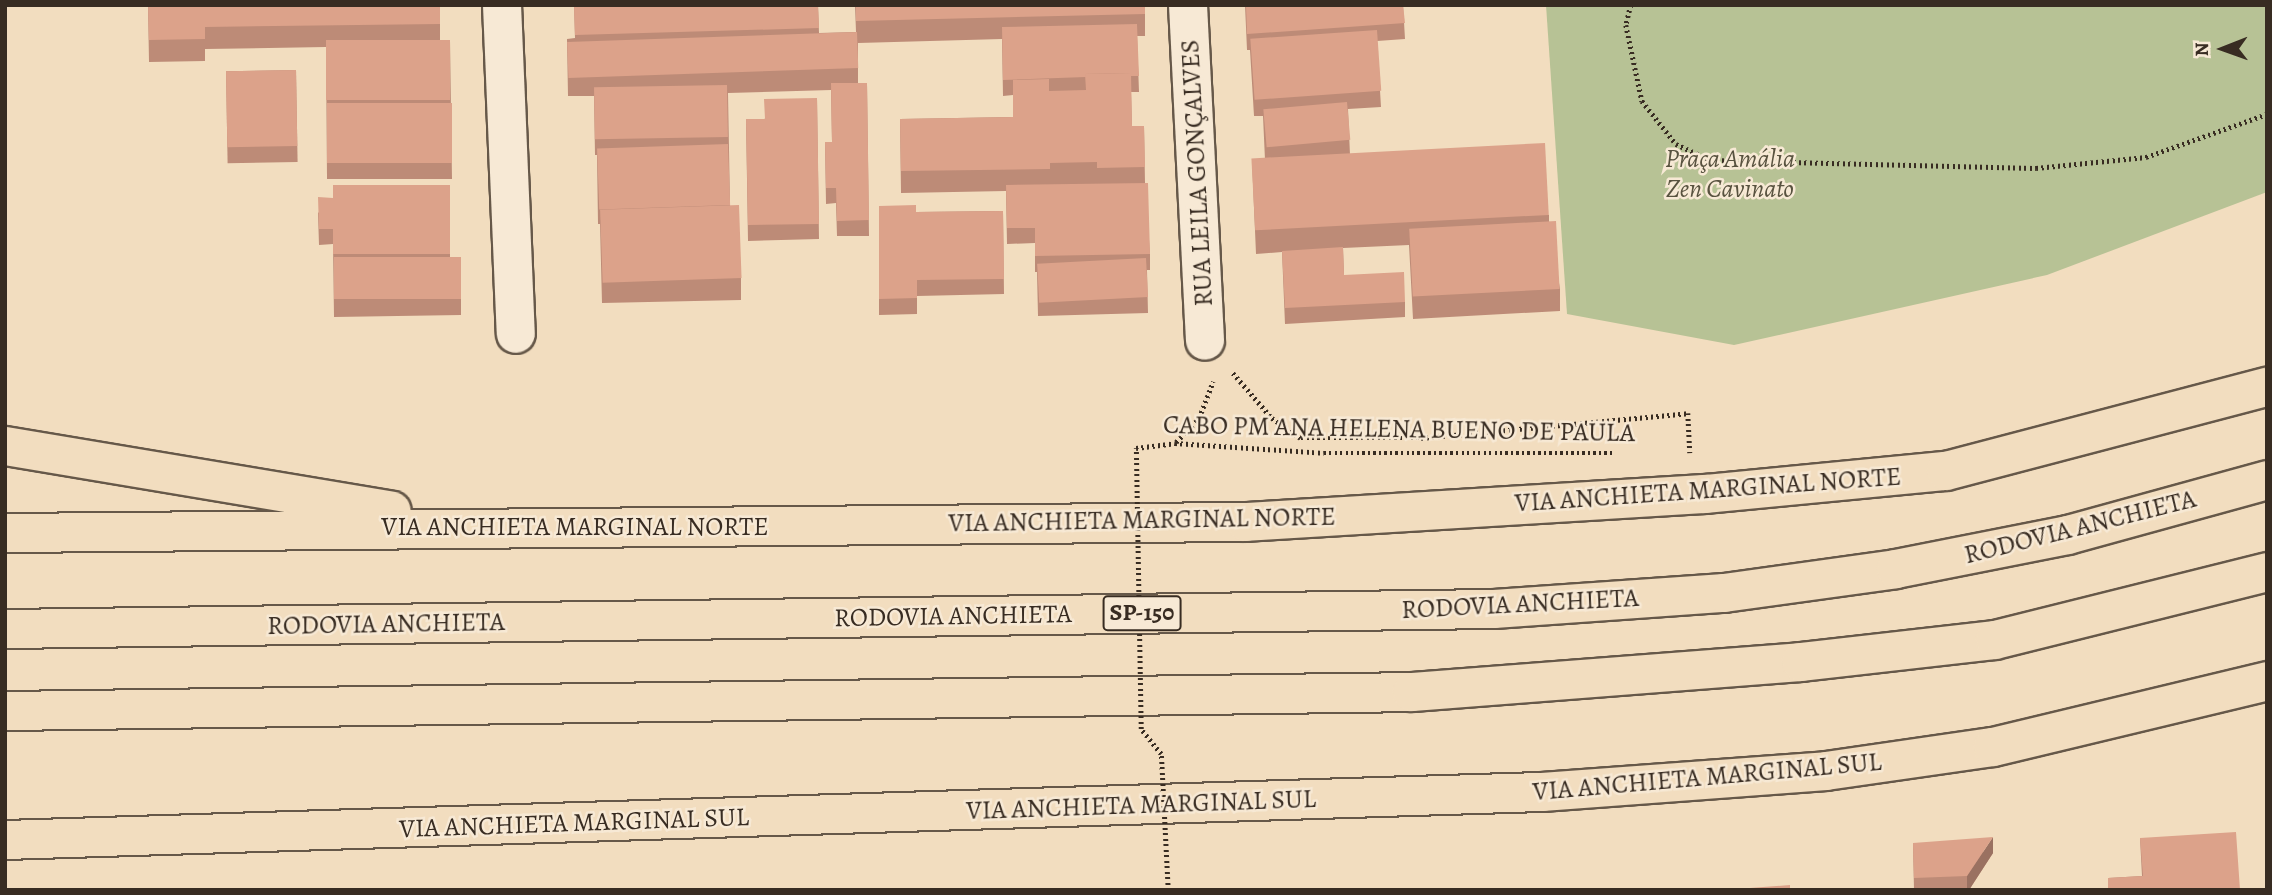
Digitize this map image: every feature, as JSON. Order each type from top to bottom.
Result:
[{"type":"highway","name":"VIA ANCHIETA MARGINAL NORTE","points":[[5,533],[1246,522],[1705,494],[1946,471],[2267,387]]},
{"type":"highway","points":[[5,446],[495,528]]},
{"type":"highway","name":"RODOVIA ANCHIETA","points":[[5,629],[1562,604],[1724,593],[1896,569],[2068,535],[2267,480]]},
{"type":"highway","points":[[5,711],[1412,692],[1801,662],[1995,640],[2267,572]]},
{"type":"highway","name":"VIA ANCHIETA MARGINAL SUL","points":[[16,842],[1580,789],[1826,771],[1993,747],[2267,681]]},
{"type":"street","points":[[502,5],[516,334]]},
{"type":"street","name":"RUA LEILA GONÇALVES","points":[[1188,5],[1213,350]]},
{"type":"path","points":[[1631,5],[1626,25],[1642,101],[1676,144],[1711,160],[2036,169],[2146,158],[2267,114]]},
{"type":"path","points":[[1175,443],[1199,418],[1213,350]]},
{"type":"path","points":[[1213,350],[1272,418],[1301,438],[1421,438],[1688,413],[1690,453],[1676,453]]},
{"type":"path","name":"CABO PM ANA HELENA BUENO DE PAULA","points":[[1168,890],[1161,754],[1141,729],[1136,448],[1175,443],[1324,453],[1622,453]]},
{"type":"green space","name":"Praça Amália Zen Cavinato","points":[[1546,5],[2267,5],[2267,192],[2047,275],[1734,345],[1567,314]]},
{"type":"building","points":[[148,5],[440,5],[440,24],[205,27],[205,39],[149,40]]},
{"type":"building","points":[[574,5],[818,5],[819,28],[575,35]]},
{"type":"building","points":[[856,5],[1145,5],[1145,14],[856,21]]},
{"type":"building","points":[[1246,5],[1403,5],[1405,23],[1247,34]]},
{"type":"building","points":[[1137,24],[1139,76],[1131,76],[1131,73],[1085,74],[1086,77],[1003,80],[1002,27]]},
{"type":"building","points":[[1377,30],[1381,91],[1255,100],[1250,39]]},
{"type":"building","points":[[857,32],[858,68],[568,78],[567,42]]},
{"type":"building","points":[[326,40],[450,40],[450,100],[326,100]]},
{"type":"building","points":[[296,70],[297,146],[227,147],[226,71]]},
{"type":"building","points":[[1131,73],[1132,126],[1144,126],[1145,167],[1097,168],[1097,162],[1050,163],[1050,169],[901,171],[900,119],[1013,117],[1013,80],[1049,79],[1049,91],[1086,90],[1085,74]]},
{"type":"building","points":[[831,83],[867,83],[869,220],[837,221],[836,188],[826,188],[825,142],[832,142]]},
{"type":"building","points":[[727,85],[728,137],[595,139],[594,87]]},
{"type":"building","points":[[817,98],[819,224],[748,225],[746,119],[765,119],[764,99]]},
{"type":"building","points":[[1347,102],[1350,140],[1267,147],[1263,109]]},
{"type":"building","points":[[327,103],[452,103],[452,163],[327,163]]},
{"type":"building","points":[[1545,143],[1549,215],[1255,230],[1251,158]]},
{"type":"building","points":[[728,144],[730,205],[599,210],[597,149]]},
{"type":"building","points":[[1148,183],[1150,254],[1035,256],[1035,228],[1007,228],[1006,185]]},
{"type":"building","points":[[333,185],[450,185],[450,254],[333,254],[333,229],[319,229],[318,197],[333,198]]},
{"type":"building","points":[[739,205],[742,278],[603,283],[600,210]]},
{"type":"building","points":[[916,205],[916,212],[1003,211],[1004,279],[917,280],[917,298],[879,299],[879,206]]},
{"type":"building","points":[[1556,221],[1560,289],[1413,297],[1409,229]]},
{"type":"building","points":[[1343,247],[1344,275],[1404,272],[1405,302],[1285,308],[1282,251]]},
{"type":"building","points":[[334,257],[461,257],[461,299],[334,299]]},
{"type":"building","points":[[1146,258],[1148,297],[1039,303],[1037,264]]},
{"type":"building","points":[[2236,832],[2240,890],[2108,890],[2108,878],[2143,876],[2140,838]]},
{"type":"building","points":[[1993,837],[1967,876],[1914,878],[1913,843]]},
{"type":"building","points":[[1790,885],[1790,890],[1723,890]]}]
